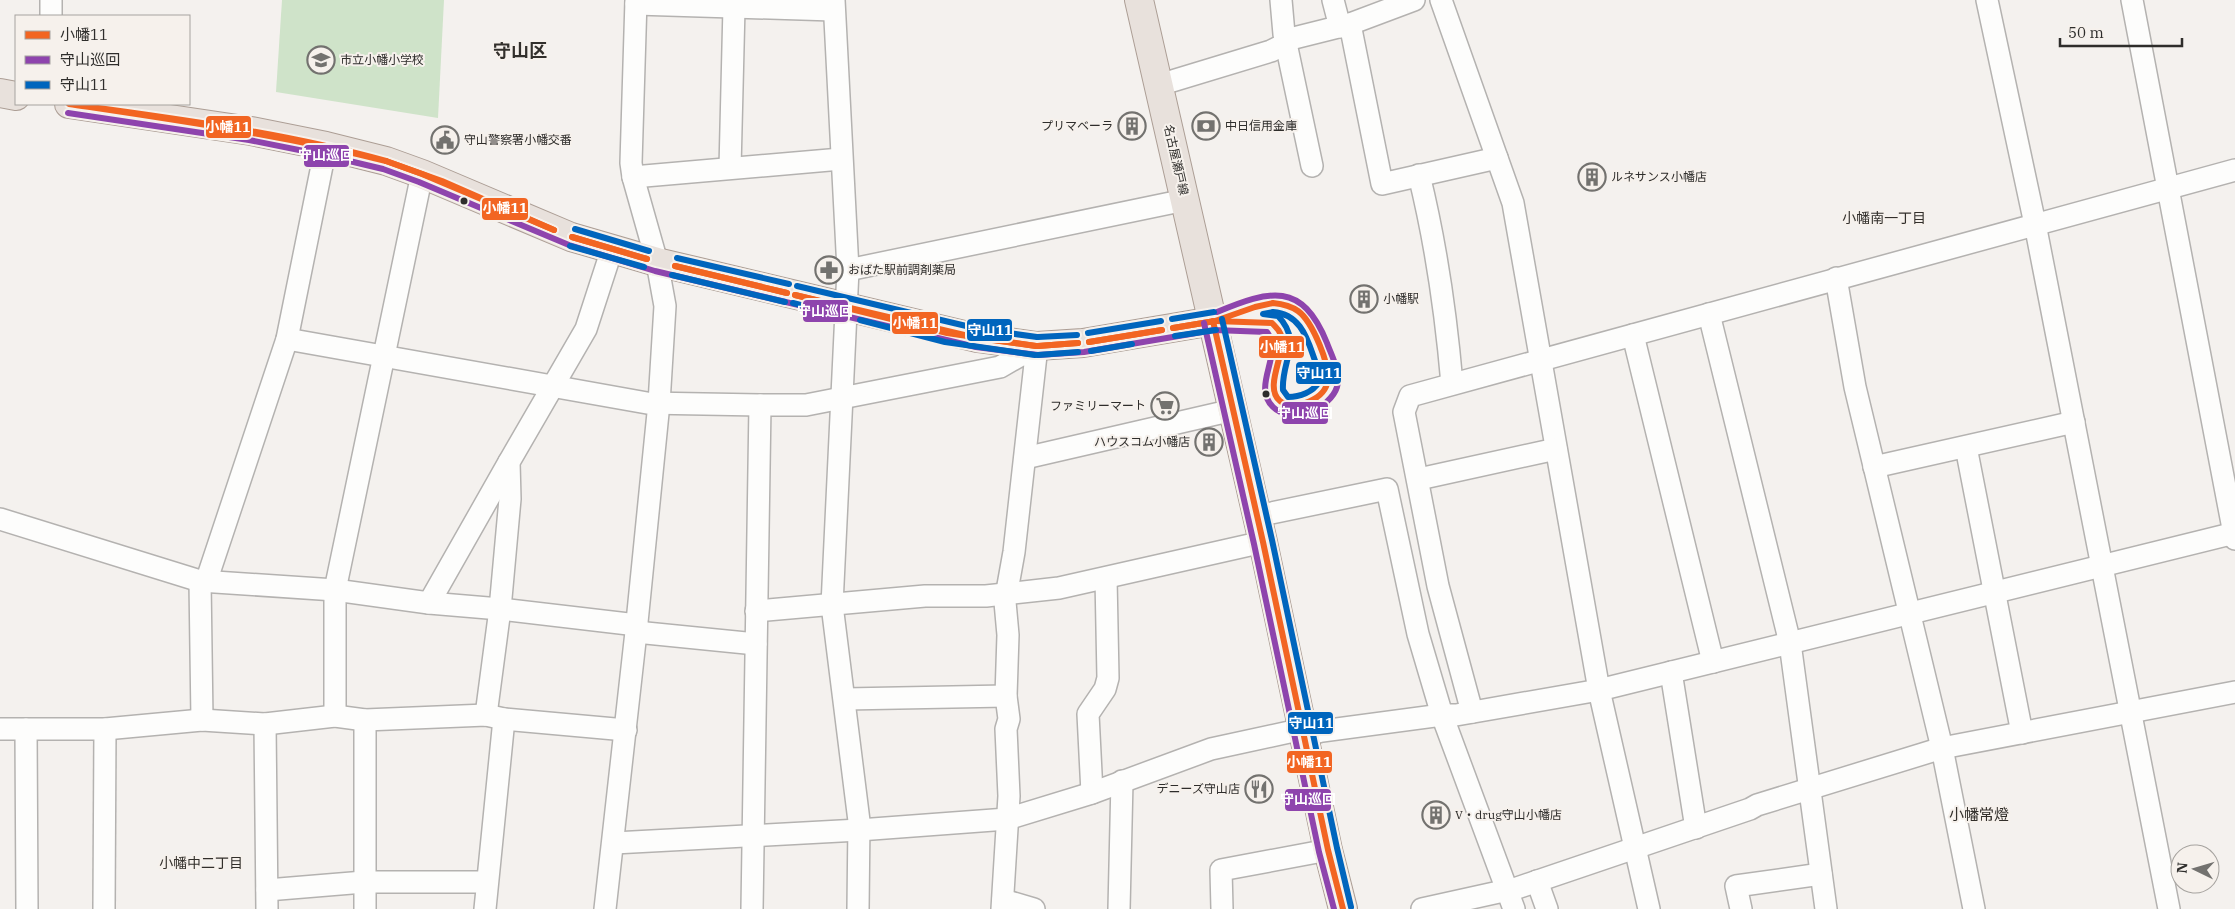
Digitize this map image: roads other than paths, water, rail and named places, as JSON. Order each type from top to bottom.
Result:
[{"type":"main road","name":"名古屋瀬戸線","points":[[1139,0],[1185,200],[1217,320],[1233,410],[1328,850],[1343,909]]},
{"type":"main road","points":[[0,93],[15,96]]},
{"type":"main road","points":[[76,105],[252,131],[326,146],[386,161],[422,174],[571,237],[657,262],[977,338],[1037,346],[1083,343],[1217,320]]},
{"type":"street","points":[[51,0],[51,15]]},
{"type":"street","points":[[1281,0],[1286,40],[1312,166]]},
{"type":"street","points":[[1333,0],[1345,26],[1382,184],[1497,158]]},
{"type":"street","points":[[1158,85],[1271,51],[1281,46],[1286,40],[1345,26],[1414,0]]},
{"type":"street","points":[[1441,0],[1513,203],[1599,690],[1649,909]]},
{"type":"street","points":[[1987,0],[2035,224],[2170,909]]},
{"type":"street","points":[[614,843],[1007,820],[1092,793],[1211,749],[1303,732],[1442,715],[1456,715],[1599,690],[2235,535],[2168,188],[2136,1]]},
{"type":"street","points":[[605,909],[637,628],[659,403],[665,306],[657,262],[633,177],[631,132],[636,2],[734,7],[836,4],[841,159],[848,270],[832,606],[845,699],[859,830],[858,909]]},
{"type":"street","points":[[730,168],[734,7]]},
{"type":"street","points":[[202,720],[203,581],[287,339],[326,146]]},
{"type":"street","points":[[633,177],[841,159]]},
{"type":"street","points":[[1472,712],[1438,586],[1404,412],[1410,396],[2235,170]]},
{"type":"street","points":[[335,716],[335,590],[422,174]]},
{"type":"street","points":[[1419,176],[1442,290],[1452,384]]},
{"type":"street","points":[[848,270],[1185,200]]},
{"type":"street","points":[[429,603],[586,329],[612,249]]},
{"type":"street","points":[[1836,278],[1855,387],[1942,748],[1974,909]]},
{"type":"street","points":[[1709,314],[1790,643],[1826,909]]},
{"type":"street","points":[[1633,335],[1713,662]]},
{"type":"street","points":[[287,339],[647,403],[806,406],[1000,366],[1037,346]]},
{"type":"street","points":[[1034,909],[1003,904],[1009,796],[1006,728],[1009,719],[1006,696],[1008,635],[1006,626],[1006,594],[1014,552],[1037,346]]},
{"type":"street","points":[[752,909],[760,405]]},
{"type":"street","points":[[1025,458],[1233,410]]},
{"type":"street","points":[[1874,467],[2074,422]]},
{"type":"street","points":[[1966,446],[2022,732]]},
{"type":"street","points":[[1418,480],[1556,449]]},
{"type":"street","points":[[485,909],[500,609],[510,499],[509,462]]},
{"type":"street","points":[[1257,516],[1387,489],[1418,634],[1442,715],[1511,899]]},
{"type":"street","points":[[0,519],[203,581],[335,590],[429,603],[500,609],[756,644]]},
{"type":"street","points":[[756,611],[832,606],[925,596],[1006,594],[1059,588],[1263,542]]},
{"type":"street","points":[[1092,793],[1088,714],[1105,689],[1108,678],[1106,578]]},
{"type":"street","points":[[1671,672],[1696,828]]},
{"type":"street","points":[[1422,909],[1511,899],[1537,881],[1696,828],[1757,805],[1942,748],[2235,692]]},
{"type":"street","points":[[845,699],[1006,696]]},
{"type":"street","points":[[0,729],[105,729],[202,720],[265,724],[335,716],[365,720],[495,717],[626,730]]},
{"type":"street","points":[[365,720],[365,909]]},
{"type":"street","points":[[265,724],[267,900],[364,882],[487,882]]},
{"type":"street","points":[[26,729],[27,909]]},
{"type":"street","points":[[104,909],[105,729]]},
{"type":"street","points":[[1119,909],[1122,781]]},
{"type":"street","points":[[1222,909],[1221,870],[1328,850]]},
{"type":"street","points":[[1742,909],[1736,886],[1821,874]]},
{"type":"street","points":[[1537,881],[1548,909]]},
{"type":"place","name":"市立小幡小学校","points":[[321,60]]},
{"type":"place","name":"プリマベーラ","points":[[1132,126]]},
{"type":"place","name":"中日信用金庫","points":[[1206,126]]},
{"type":"place","name":"守山警察署小幡交番","points":[[445,140]]},
{"type":"place","name":"ルネサンス小幡店","points":[[1592,177]]},
{"type":"place","name":"おばた駅前調剤薬局","points":[[829,270]]},
{"type":"place","name":"小幡駅","points":[[1364,299]]},
{"type":"place","name":"ファミリーマート","points":[[1165,406]]},
{"type":"place","name":"ハウスコム小幡店","points":[[1209,442]]},
{"type":"place","name":"デニーズ守山店","points":[[1259,789]]},
{"type":"place","name":"V・drug守山小幡店","points":[[1436,815]]},
{"type":"district","name":"守山区","points":[[520,51]]},
{"type":"district","name":"小幡南一丁目","points":[[1884,218]]},
{"type":"district","name":"小幡常燈","points":[[1979,815]]},
{"type":"district","name":"小幡中二丁目","points":[[201,863]]}]
